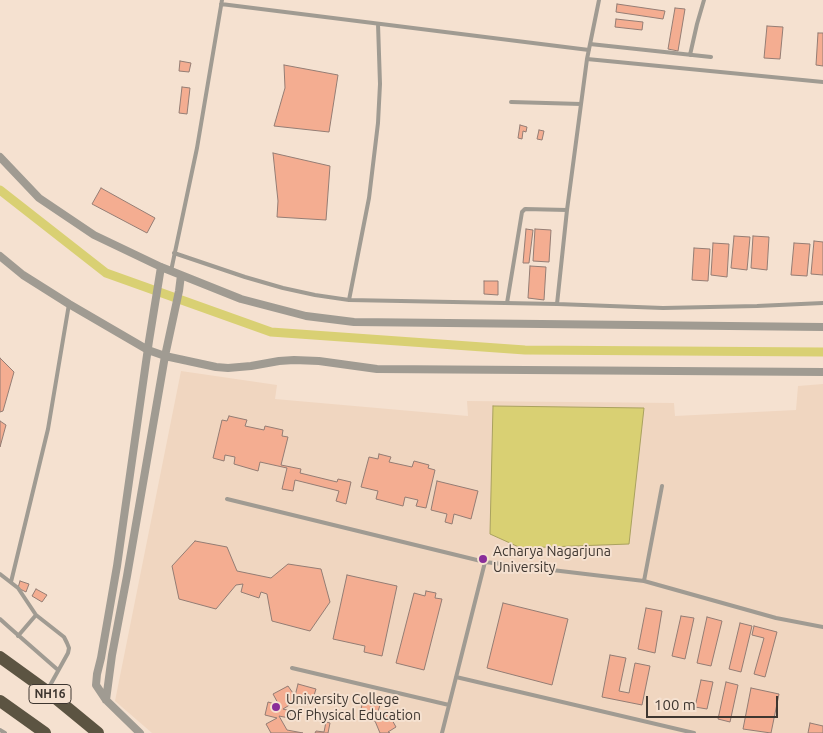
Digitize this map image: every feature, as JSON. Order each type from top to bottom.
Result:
[{"type":"highway","name":"NH16","points":[[0,657],[47,691],[98,733]]},
{"type":"highway","name":"NH16","points":[[0,701],[45,733]]},
{"type":"street","points":[[0,157],[39,198],[94,235],[161,267],[241,298],[306,316],[354,322],[823,327]]},
{"type":"street","points":[[0,256],[22,275],[148,350],[165,356],[216,367],[251,366],[294,360],[377,369],[823,372]]},
{"type":"street","points":[[140,733],[106,700],[96,685],[117,566],[161,267]]},
{"type":"street","points":[[106,700],[112,655],[181,274]]},
{"type":"lane","points":[[557,304],[587,59],[599,0]]},
{"type":"lane","points":[[690,55],[696,24],[704,0]]},
{"type":"lane","points":[[170,270],[197,148],[222,2],[378,24],[589,50]]},
{"type":"lane","points":[[349,300],[369,198],[377,133],[380,84],[378,24]]},
{"type":"lane","points":[[590,44],[711,57]]},
{"type":"lane","points":[[587,59],[823,82]]},
{"type":"lane","points":[[511,102],[581,104]]},
{"type":"lane","points":[[507,303],[522,212],[525,209],[567,210]]},
{"type":"lane","points":[[174,253],[283,288],[349,300],[663,308],[823,303]]},
{"type":"lane","points":[[11,582],[48,429],[69,304]]},
{"type":"lane","points":[[644,581],[662,486]]},
{"type":"lane","points":[[227,500],[485,562],[644,581],[776,618],[823,627]]},
{"type":"lane","points":[[442,733],[485,562]]},
{"type":"lane","points":[[0,574],[18,588],[36,614],[64,637],[68,643],[68,653],[47,691]]},
{"type":"lane","points":[[18,636],[36,614]]},
{"type":"lane","points":[[0,619],[58,670]]},
{"type":"lane","points":[[292,668],[449,705]]},
{"type":"lane","points":[[456,677],[694,733]]},
{"type":"lane","points":[[0,730],[5,733]]},
{"type":"shaded area","name":"Acharya Nagarjuna University","points":[[181,371],[277,385],[275,399],[468,416],[467,401],[674,403],[675,416],[796,410],[798,386],[823,384],[823,733],[152,733],[115,701]]},
{"type":"shaded area","points":[[493,406],[644,408],[629,544],[521,548],[490,534]]},
{"type":"building","points":[[617,4],[665,11],[663,19],[616,12]]},
{"type":"building","points":[[675,8],[685,9],[678,51],[668,49]]},
{"type":"building","points":[[616,19],[643,22],[642,30],[615,27]]},
{"type":"building","points":[[767,26],[783,27],[780,59],[764,58]]},
{"type":"building","points":[[818,33],[823,33],[823,66],[816,65]]},
{"type":"building","points":[[180,61],[191,63],[189,72],[179,71]]},
{"type":"building","points":[[284,65],[338,75],[329,132],[274,126],[285,88]]},
{"type":"building","points":[[182,87],[190,88],[187,114],[179,113]]},
{"type":"building","points":[[520,125],[527,127],[526,132],[523,131],[522,139],[518,138]]},
{"type":"building","points":[[539,130],[544,131],[542,140],[537,139]]},
{"type":"building","points":[[273,153],[330,166],[326,220],[277,217],[278,201]]},
{"type":"building","points":[[101,188],[155,218],[147,233],[92,204]]},
{"type":"building","points":[[526,229],[533,230],[529,263],[523,263]]},
{"type":"building","points":[[535,229],[551,230],[549,262],[533,261]]},
{"type":"building","points":[[734,236],[750,237],[747,270],[731,268]]},
{"type":"building","points":[[753,236],[769,237],[767,270],[751,268]]},
{"type":"building","points":[[814,241],[823,242],[823,275],[811,274]]},
{"type":"building","points":[[713,243],[729,244],[727,277],[711,275]]},
{"type":"building","points":[[794,243],[810,244],[807,276],[791,275]]},
{"type":"building","points":[[694,248],[710,249],[708,281],[692,280]]},
{"type":"building","points":[[530,266],[546,267],[544,300],[528,298]]},
{"type":"building","points":[[484,281],[498,281],[498,295],[484,294]]},
{"type":"building","points":[[0,358],[14,372],[3,411],[0,412]]},
{"type":"building","points":[[229,416],[247,420],[245,426],[264,430],[265,426],[283,430],[282,436],[288,437],[281,465],[301,469],[300,473],[337,482],[338,479],[351,482],[346,504],[336,501],[339,491],[295,480],[293,491],[282,489],[287,468],[260,462],[258,471],[234,464],[235,457],[225,455],[224,461],[213,458],[222,420],[227,421]]},
{"type":"building","points":[[0,421],[6,425],[0,447]]},
{"type":"building","points":[[379,454],[391,457],[389,462],[412,467],[414,461],[429,465],[428,468],[435,470],[426,508],[416,506],[418,500],[405,497],[403,506],[376,499],[378,491],[361,487],[369,457],[378,459]]},
{"type":"building","points":[[437,481],[478,491],[471,519],[454,514],[452,524],[445,522],[447,514],[431,510]]},
{"type":"building","points":[[195,541],[227,547],[237,571],[271,578],[288,564],[321,569],[330,602],[310,631],[272,621],[267,594],[261,592],[259,598],[241,592],[243,584],[236,585],[216,609],[179,599],[172,566]]},
{"type":"building","points":[[347,575],[397,586],[382,656],[364,652],[365,646],[333,639]]},
{"type":"building","points":[[20,581],[29,584],[26,592],[18,588]]},
{"type":"building","points":[[36,589],[47,595],[42,602],[32,596]]},
{"type":"building","points":[[426,591],[436,593],[435,598],[442,599],[424,670],[396,663],[414,593],[425,596]]},
{"type":"building","points":[[503,603],[568,619],[552,685],[487,668]]},
{"type":"building","points":[[646,608],[662,611],[655,653],[638,649]]},
{"type":"building","points":[[681,616],[694,618],[685,659],[672,656]]},
{"type":"building","points":[[707,617],[722,621],[711,666],[697,663]]},
{"type":"building","points":[[740,623],[752,626],[741,672],[729,669]]},
{"type":"building","points":[[754,626],[777,632],[765,677],[754,674],[764,638],[752,635]]},
{"type":"building","points":[[610,655],[626,658],[619,691],[629,693],[635,663],[650,666],[642,705],[602,697]]},
{"type":"building","points":[[701,680],[713,682],[707,709],[695,707]]},
{"type":"building","points":[[726,682],[738,685],[730,722],[718,719]]},
{"type":"building","name":"University College Of Physical Education","points":[[298,684],[316,689],[311,705],[296,701],[283,709],[291,711],[289,718],[279,716],[287,730],[303,733],[271,733],[266,724],[277,718],[265,715],[268,702],[279,705],[273,694],[288,686],[295,696]]},
{"type":"building","points":[[751,688],[779,694],[771,733],[743,729]]},
{"type":"building","name":"University College Of Physical Education","points":[[363,701],[380,705],[376,718],[387,711],[396,727],[388,732],[390,733],[380,733],[375,721],[359,717]]},
{"type":"building","name":"University College Of Physical Education","points":[[326,722],[330,723],[328,733],[315,733],[316,731],[324,732]]},
{"type":"building","points":[[810,723],[823,726],[823,733],[808,733]]},
{"type":"waterway","points":[[0,190],[106,273],[271,332],[525,350],[823,352]]},
{"type":"place","name":"Acharya Nagarjuna University","points":[[483,559]]},
{"type":"place","name":"University College Of Physical Education","points":[[276,707]]}]
